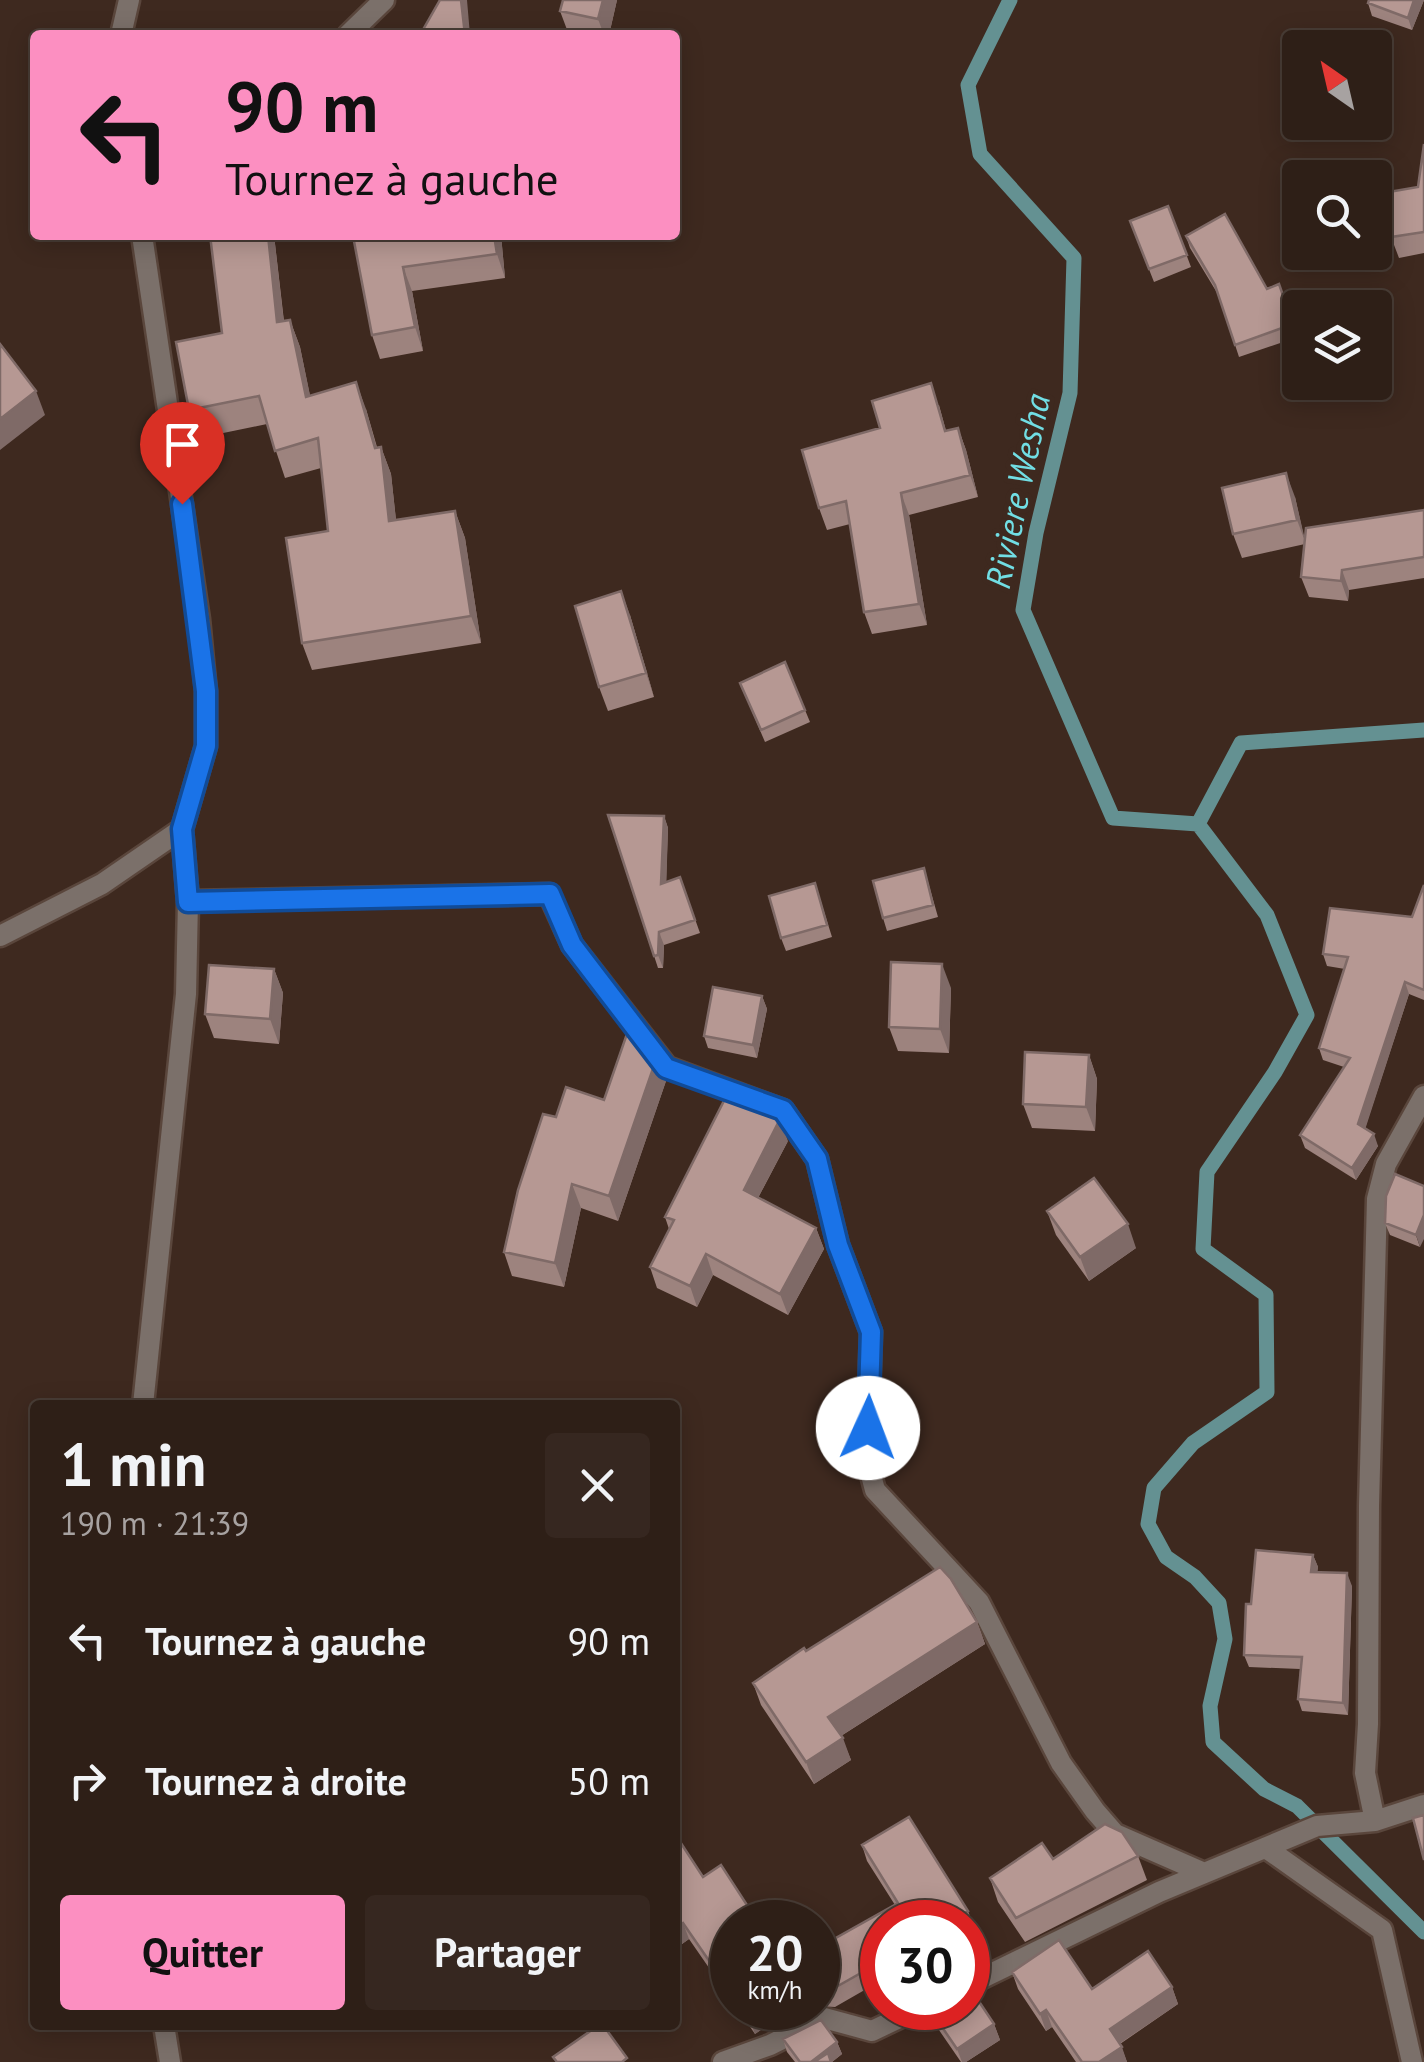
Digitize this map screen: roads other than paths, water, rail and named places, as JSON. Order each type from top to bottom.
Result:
[{"type":"street","points":[[122,30],[129,0]]},
{"type":"street","points":[[353,30],[384,0]]},
{"type":"street","points":[[143,240],[199,618],[206,691],[206,746],[182,829],[188,902],[186,994],[145,1400]]},
{"type":"street","points":[[0,936],[102,884],[182,829]]},
{"type":"street","points":[[188,902],[550,894],[572,945],[666,1068],[783,1110],[817,1159],[838,1245],[871,1332],[867,1460],[876,1490],[979,1602],[1060,1764],[1095,1812],[1115,1834],[1204,1873]]},
{"type":"street","points":[[1375,1821],[1365,1772],[1377,1199],[1386,1164],[1424,1096]]},
{"type":"street","points":[[990,1974],[1204,1873],[1318,1826],[1375,1821],[1424,1805]]},
{"type":"street","points":[[1266,1848],[1382,1930],[1412,2062]]},
{"type":"street","points":[[723,2062],[770,2045],[824,2018],[860,2028]]},
{"type":"street","points":[[165,2030],[170,2062]]},
{"type":"waterway","name":"Riviere Wesha","points":[[1010,0],[968,85],[980,154],[1074,258],[1070,393],[1036,533],[1023,610],[1113,818],[1198,824],[1267,915],[1307,1015],[1275,1072],[1207,1172],[1203,1249],[1266,1295],[1267,1392],[1193,1443],[1154,1488],[1148,1524],[1166,1557],[1195,1577],[1219,1603],[1225,1639],[1210,1706],[1213,1742],[1264,1789],[1297,1806],[1424,1932]]},
{"type":"waterway","points":[[1198,824],[1241,743],[1424,730]]}]
